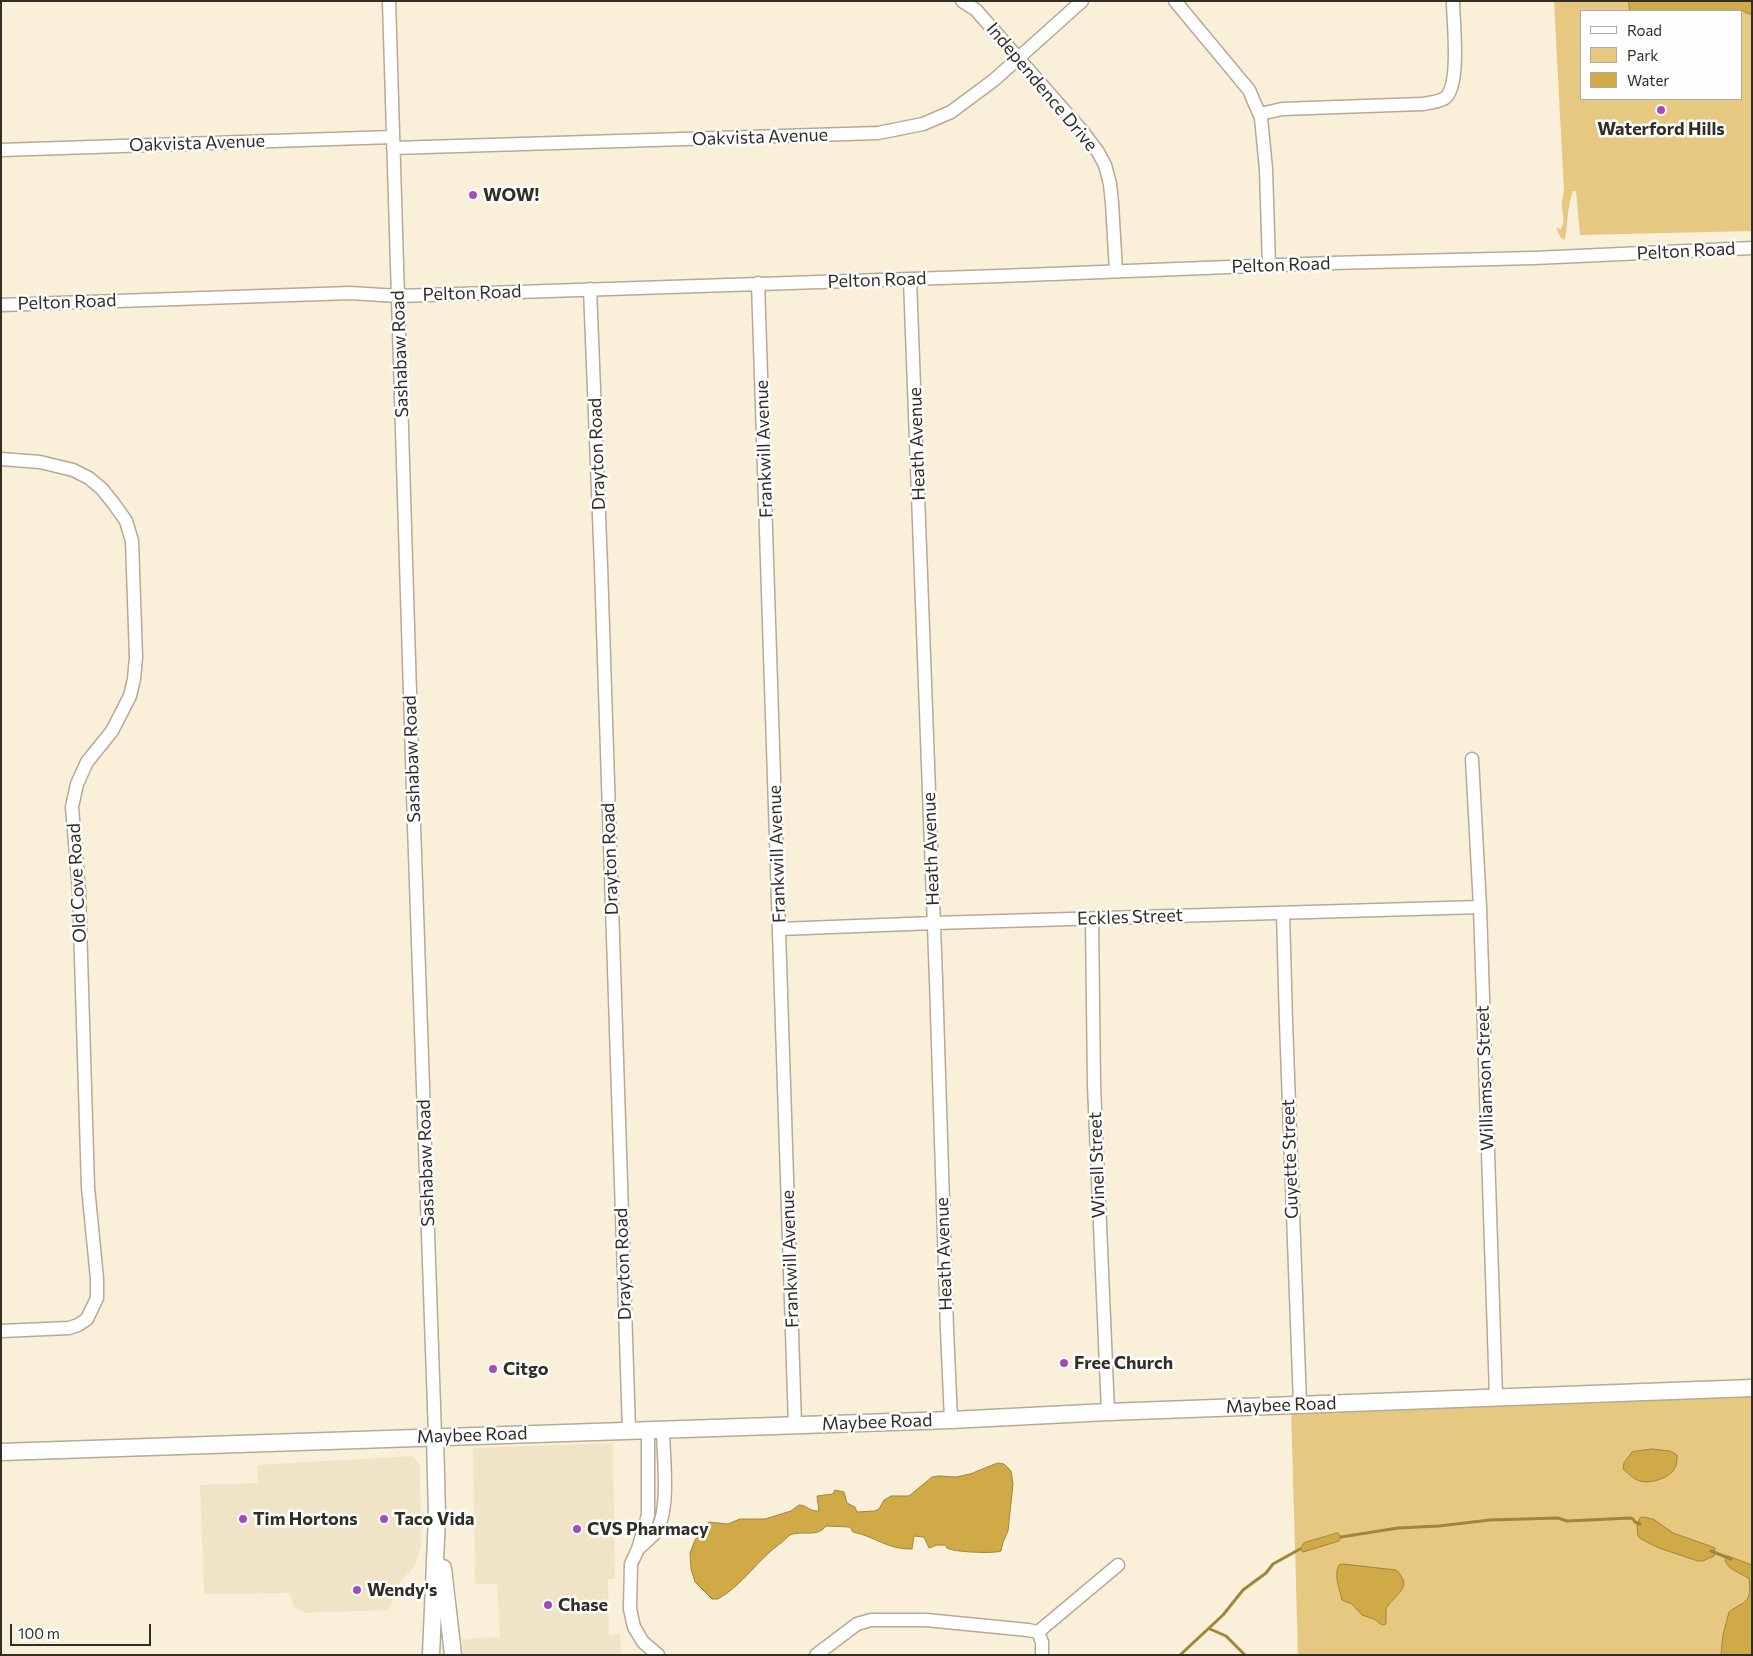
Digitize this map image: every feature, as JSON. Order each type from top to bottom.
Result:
[{"type":"main road","name":"Maybee Road","points":[[1,1452],[951,1420],[1496,1396],[1752,1388]]},
{"type":"main road","name":"Sashabaw Road","points":[[431,1655],[437,1516],[435,1436]]},
{"type":"main road","name":"Sashabaw Road","points":[[437,1516],[453,1655]]},
{"type":"street","name":"Sashabaw Road","points":[[389,1],[435,1436]]},
{"type":"street","name":"Independence Drive","points":[[962,1],[976,10],[1098,152],[1105,165],[1110,184],[1116,271]]},
{"type":"street","name":"Oakvista Avenue","points":[[1,150],[885,132],[923,124],[951,112],[994,80],[1082,1]]},
{"type":"street","points":[[1174,1],[1249,90],[1260,114],[1264,136],[1270,266]]},
{"type":"street","points":[[1260,114],[1282,109],[1429,103],[1445,98],[1452,85],[1455,66],[1453,1]]},
{"type":"street","name":"Pelton Road","points":[[1,305],[350,293],[398,296],[1534,258],[1752,248]]},
{"type":"street","name":"Heath Avenue","points":[[910,279],[951,1420]]},
{"type":"street","name":"Frankwill Avenue","points":[[758,283],[795,1425]]},
{"type":"street","name":"Drayton Road","points":[[590,289],[629,1430]]},
{"type":"street","name":"Old Cove Road","points":[[1,459],[40,462],[73,470],[89,478],[102,488],[126,521],[132,541],[136,657],[130,696],[112,731],[87,762],[77,784],[72,807],[79,891],[88,1186],[97,1298],[87,1319],[78,1325],[69,1328],[1,1331]]},
{"type":"street","name":"Williamson Street","points":[[1472,759],[1480,907],[1496,1396]]},
{"type":"street","name":"Eckles Street","points":[[780,929],[1480,907]]},
{"type":"street","name":"Guyette Street","points":[[1283,913],[1300,1404]]},
{"type":"street","name":"Winell Street","points":[[1092,919],[1094,1085],[1108,1412]]},
{"type":"street","points":[[655,1429],[646,1522],[638,1549],[631,1564],[630,1609],[634,1627],[643,1642],[658,1655]]},
{"type":"street","points":[[638,1549],[657,1529],[663,1514],[664,1501],[655,1429]]},
{"type":"street","points":[[649,1500],[664,1501]]},
{"type":"street","points":[[1038,1632],[1118,1565]]},
{"type":"street","points":[[816,1655],[850,1628],[871,1620],[926,1620],[1038,1632]]},
{"type":"street","points":[[1038,1632],[1042,1642],[1042,1655]]},
{"type":"shaded area","points":[[613,1443],[615,1579],[608,1579],[609,1635],[620,1634],[621,1655],[463,1655],[462,1639],[500,1637],[497,1584],[475,1584],[473,1448]]},
{"type":"shaded area","points":[[412,1456],[419,1463],[420,1467],[421,1547],[414,1567],[400,1582],[389,1610],[305,1613],[294,1607],[289,1593],[204,1594],[200,1485],[258,1483],[257,1465]]},
{"type":"green space","name":"Waterford Hills","points":[[1554,1],[1752,1],[1752,231],[1580,235],[1576,191],[1573,191],[1565,240],[1561,238],[1556,228],[1561,229],[1563,224],[1562,204],[1564,191]]},
{"type":"green space","points":[[1752,1390],[1752,1655],[1298,1655],[1291,1406]]},
{"type":"water","points":[[1629,1],[1752,1],[1752,15],[1743,10],[1630,10]]},
{"type":"water","points":[[1652,1449],[1670,1451],[1677,1455],[1675,1467],[1670,1474],[1658,1480],[1644,1482],[1635,1479],[1623,1469],[1624,1463],[1632,1452]]},
{"type":"water","points":[[998,1463],[1004,1464],[1011,1471],[1013,1484],[1008,1531],[1001,1551],[964,1551],[950,1549],[945,1545],[929,1548],[924,1537],[914,1536],[912,1549],[903,1549],[853,1532],[850,1527],[826,1526],[814,1533],[790,1535],[735,1587],[718,1599],[712,1599],[695,1582],[691,1569],[690,1553],[695,1540],[709,1522],[728,1524],[740,1519],[765,1519],[791,1511],[799,1505],[819,1511],[817,1496],[833,1494],[835,1490],[844,1492],[847,1503],[855,1507],[857,1512],[875,1511],[879,1509],[884,1500],[891,1496],[909,1496],[932,1477],[956,1477],[970,1474]]},
{"type":"water","points":[[1640,1518],[1653,1519],[1673,1533],[1715,1548],[1714,1556],[1698,1561],[1659,1548],[1641,1539],[1638,1536],[1637,1525]]},
{"type":"water","points":[[1338,1533],[1341,1537],[1339,1541],[1303,1552],[1300,1549],[1304,1543]]},
{"type":"water","points":[[1728,1556],[1752,1565],[1752,1655],[1721,1655],[1723,1635],[1729,1612],[1746,1600],[1750,1587],[1749,1579],[1729,1567],[1725,1560]]},
{"type":"water","points":[[1339,1565],[1396,1570],[1401,1576],[1404,1582],[1403,1586],[1386,1609],[1386,1624],[1382,1625],[1374,1619],[1362,1615],[1352,1604],[1342,1600],[1337,1569]]},
{"type":"waterway","points":[[1341,1537],[1398,1528],[1439,1526],[1490,1520],[1558,1518],[1567,1521],[1631,1518],[1640,1524]]},
{"type":"waterway","points":[[1180,1655],[1223,1615],[1243,1590],[1266,1573],[1273,1564],[1300,1549]]},
{"type":"waterway","points":[[1711,1551],[1731,1559]]},
{"type":"waterway","points":[[1210,1629],[1226,1636],[1245,1655]]},
{"type":"place","name":"Waterford Hills","points":[[1661,110]]},
{"type":"place","name":"WOW!","points":[[473,195]]},
{"type":"place","name":"Free Church","points":[[1064,1363]]},
{"type":"place","name":"Citgo","points":[[493,1369]]},
{"type":"place","name":"Tim Hortons","points":[[243,1519]]},
{"type":"place","name":"Taco Vida","points":[[384,1519]]},
{"type":"place","name":"CVS Pharmacy","points":[[577,1529]]},
{"type":"place","name":"Wendy's","points":[[357,1590]]},
{"type":"place","name":"Chase","points":[[548,1605]]}]
